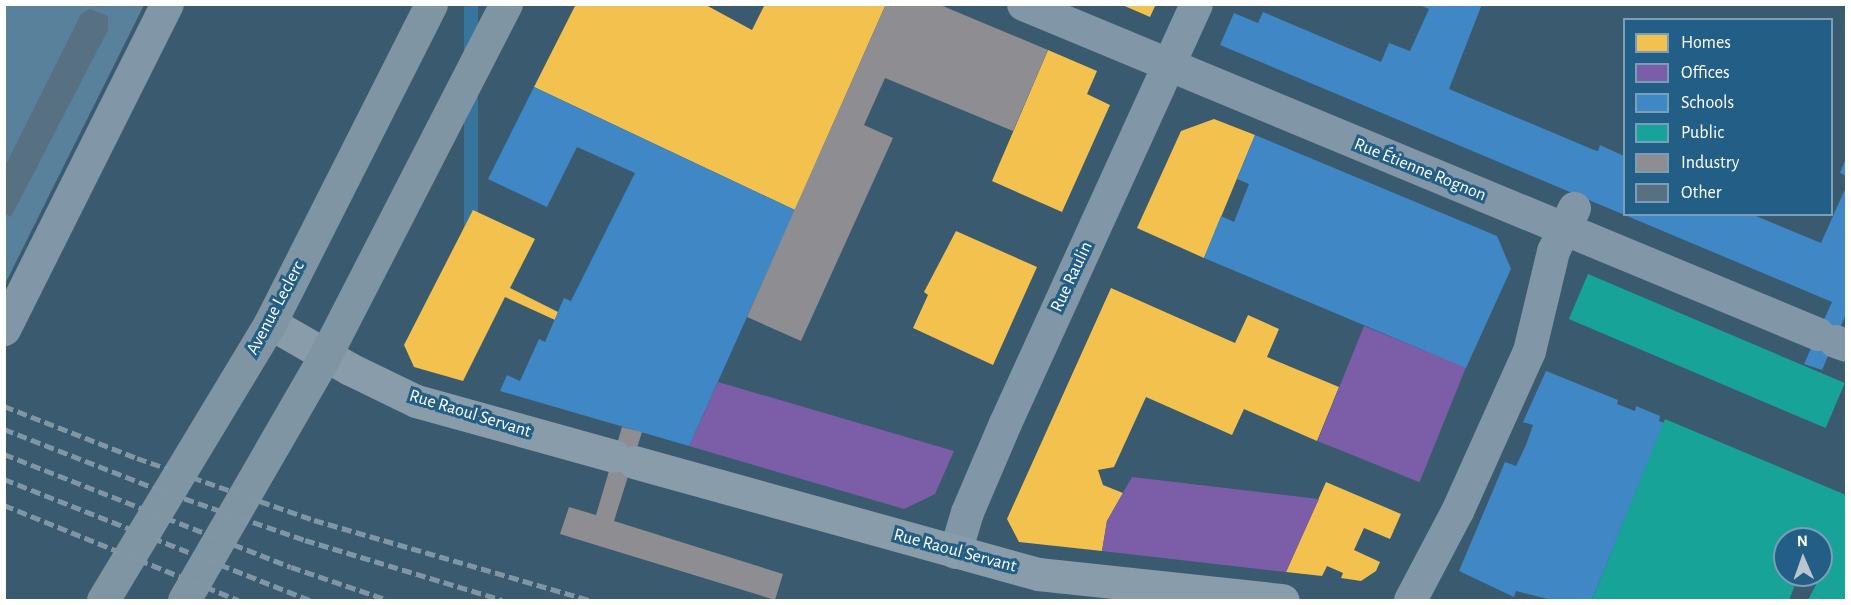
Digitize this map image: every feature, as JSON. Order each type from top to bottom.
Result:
[{"type":"main road","name":"Avenue Leclerc","points":[[103,600],[270,323],[431,4]]},
{"type":"main road","points":[[184,600],[326,354],[506,4]]},
{"type":"street","points":[[4,329],[167,4]]},
{"type":"street","name":"Rue Étienne Rognon","points":[[1023,4],[1168,68],[1569,218],[1833,340]]},
{"type":"street","name":"Rue Raulin","points":[[955,552],[967,512],[1005,423],[1196,4]]},
{"type":"street","points":[[1410,600],[1457,512],[1528,351],[1553,251],[1569,218]]},
{"type":"street","name":"Rue Raoul Servant","points":[[270,323],[416,400],[955,552],[1038,574],[1283,600]]},
{"type":"shaded area","points":[[5,5],[144,5],[5,284]]},
{"type":"shaded area","points":[[464,5],[478,5],[478,312],[464,312]]},
{"type":"building: Homes","points":[[576,4],[704,4],[752,30],[765,4],[886,4],[795,210],[534,87]]},
{"type":"building: Homes","points":[[1120,4],[1156,4],[1150,17]]},
{"type":"building: Homes","points":[[1048,50],[1097,71],[1087,94],[1110,105],[1062,212],[992,181]]},
{"type":"building: Homes","points":[[1214,119],[1255,135],[1204,258],[1137,228],[1181,131]]},
{"type":"building: Homes","points":[[473,210],[535,239],[510,288],[558,312],[555,320],[505,297],[463,381],[414,367],[404,345]]},
{"type":"building: Homes","points":[[956,231],[1037,267],[993,365],[913,328],[928,295],[924,292]]},
{"type":"building: Homes","points":[[1111,288],[1235,343],[1248,315],[1279,329],[1267,357],[1339,387],[1317,441],[1244,409],[1232,435],[1146,397],[1114,467],[1098,470],[1103,485],[1123,493],[1107,521],[1102,551],[1019,542],[1007,519]]},
{"type":"building: Homes","points":[[1326,482],[1401,514],[1390,539],[1364,528],[1354,550],[1380,562],[1376,571],[1361,581],[1341,578],[1343,573],[1327,566],[1322,576],[1286,572]]},
{"type":"building: Offices","points":[[1364,326],[1466,367],[1420,482],[1318,441]]},
{"type":"building: Offices","points":[[718,382],[954,451],[935,494],[904,509],[689,446]]},
{"type":"building: Offices","points":[[1132,477],[1319,499],[1286,572],[1102,551],[1107,521]]},
{"type":"building: Schools","points":[[1417,4],[1482,4],[1449,89],[1594,150],[1598,151],[1600,145],[1623,156],[1623,214],[1220,45],[1234,13],[1258,23],[1263,12],[1381,62],[1389,43],[1410,51],[1429,9]]},
{"type":"building: Schools","points":[[534,87],[795,210],[689,446],[500,391],[507,375],[520,381],[539,339],[545,342],[564,298],[571,301],[635,173],[577,147],[547,207],[488,179]]},
{"type":"building: Schools","points":[[1255,135],[1497,236],[1511,269],[1466,368],[1204,258],[1221,216],[1234,222],[1249,184],[1237,179]]},
{"type":"building: Schools","points":[[1846,158],[1846,176],[1840,173]]},
{"type":"building: Schools","points":[[1846,187],[1846,314],[1822,370],[1804,364],[1832,302],[1627,216],[1756,216],[1821,243]]},
{"type":"building: Schools","points":[[1546,371],[1618,400],[1617,404],[1635,411],[1636,406],[1660,416],[1659,421],[1664,423],[1592,600],[1552,600],[1516,591],[1514,597],[1459,571],[1505,462],[1516,466],[1526,445],[1533,425],[1523,422]]},
{"type":"building: Public","points":[[1588,274],[1845,383],[1826,428],[1569,319]]},
{"type":"building: Public","points":[[1665,419],[1846,495],[1846,600],[1808,600],[1815,587],[1833,587],[1833,527],[1773,527],[1773,587],[1794,587],[1789,600],[1592,600]]},
{"type":"building: Industry","points":[[886,4],[938,4],[1048,50],[1013,131],[885,78],[864,125],[893,138],[801,341],[747,317]]},
{"type":"building: Industry","points":[[622,427],[642,432],[614,521],[783,574],[775,600],[560,534],[569,507],[596,515]]},
{"type":"building: Other","points":[[90,9],[108,16],[108,30],[11,217],[4,213],[4,168],[81,14]]},
{"type":"railway","points":[[4,406],[137,458],[314,520],[589,600]]},
{"type":"railway","points":[[4,429],[157,489],[305,540],[502,600]]},
{"type":"railway","points":[[4,454],[291,567],[388,600]]},
{"type":"railway","points":[[4,479],[310,600]]},
{"type":"railway","points":[[4,505],[238,600]]}]
